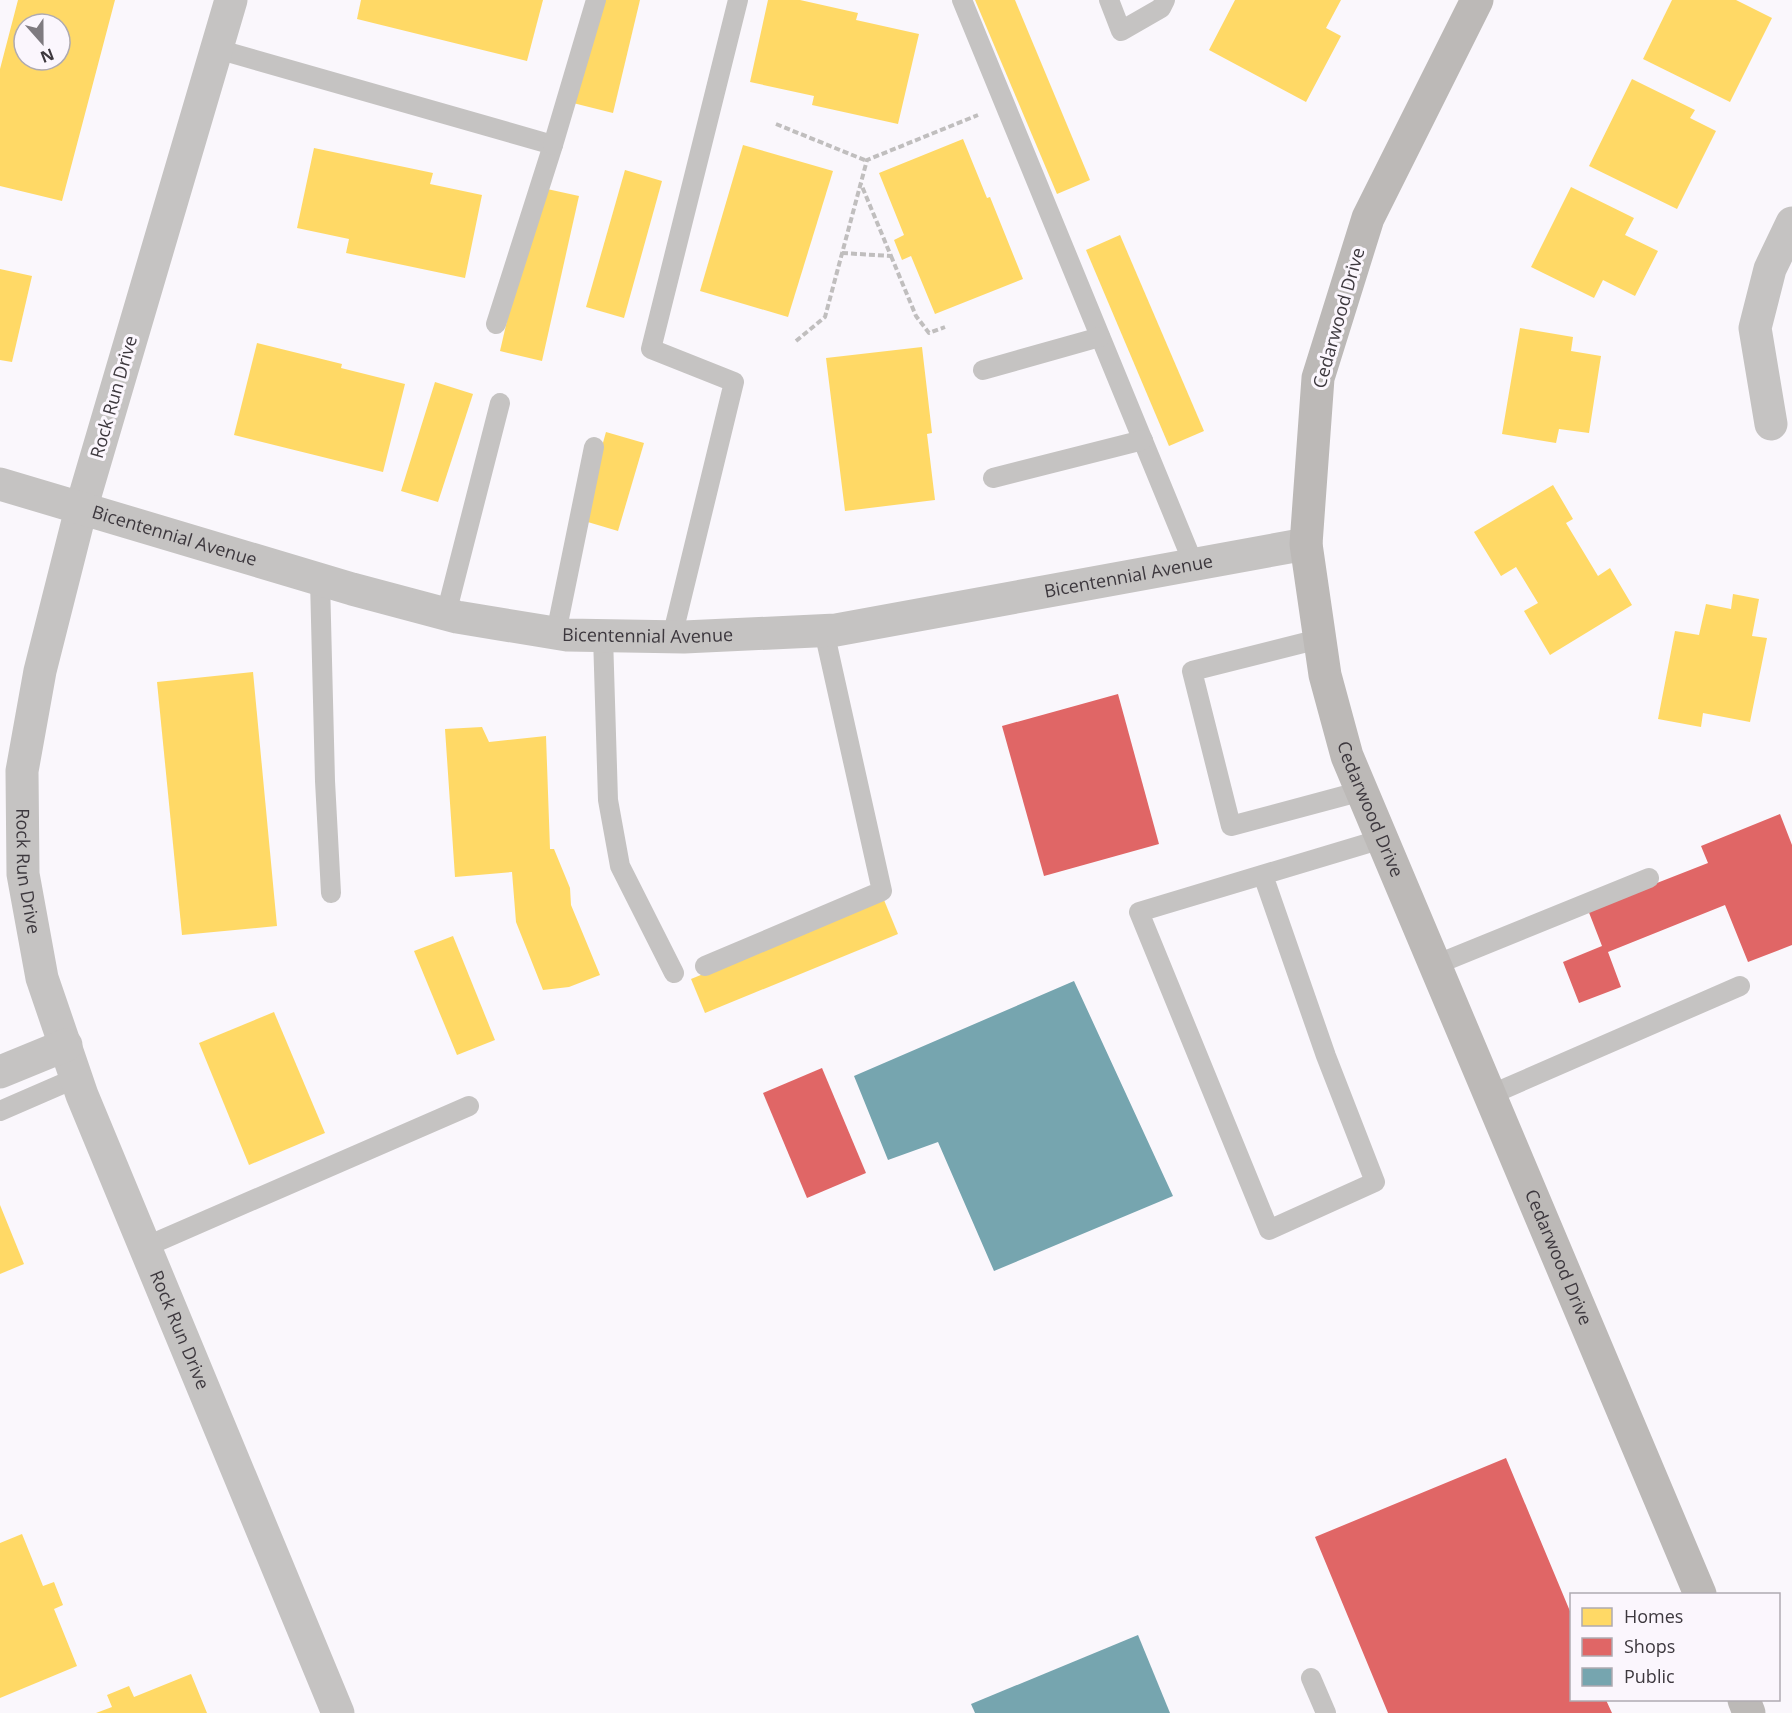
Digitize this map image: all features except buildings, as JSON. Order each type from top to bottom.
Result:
[{"type":"street","name":"Rock Run Drive","points":[[231,0],[81,509],[40,671],[22,771],[23,874],[42,978],[76,1078],[338,1713]]},
{"type":"street","name":"Cedarwood Drive","points":[[1477,0],[1368,218],[1318,378],[1306,544],[1324,675],[1347,756],[1700,1593]]},
{"type":"street","points":[[1771,424],[1755,327],[1770,269],[1792,223]]},
{"type":"street","name":"Bicentennial Avenue","points":[[0,484],[320,580],[446,614],[556,633],[603,636],[672,637],[836,630],[1306,544]]},
{"type":"street","points":[[0,1072],[66,1045]]},
{"type":"lane","points":[[496,324],[596,0]]},
{"type":"lane","points":[[672,637],[734,382],[651,349],[738,0]]},
{"type":"lane","points":[[962,0],[1194,565]]},
{"type":"lane","points":[[1109,0],[1121,31],[1161,8],[1165,0]]},
{"type":"lane","points":[[217,49],[552,145]]},
{"type":"lane","points":[[983,370],[1100,338]]},
{"type":"lane","points":[[446,614],[500,403]]},
{"type":"lane","points":[[993,478],[1143,440]]},
{"type":"lane","points":[[556,633],[594,447]]},
{"type":"lane","points":[[320,580],[325,781],[331,893]]},
{"type":"lane","points":[[705,966],[882,891],[824,631]]},
{"type":"lane","points":[[603,636],[608,800],[620,866],[674,973]]},
{"type":"lane","points":[[1320,639],[1192,671],[1231,826],[1362,791]]},
{"type":"lane","points":[[1263,875],[1326,1056],[1375,1182],[1269,1230],[1139,912],[1382,839]]},
{"type":"lane","points":[[1435,965],[1649,878]]},
{"type":"lane","points":[[1490,1095],[1740,986]]},
{"type":"lane","points":[[0,1111],[76,1078]]},
{"type":"lane","points":[[145,1247],[469,1106]]},
{"type":"lane","points":[[1311,1678],[1326,1713]]},
{"type":"path","points":[[776,124],[867,161],[979,114]]},
{"type":"path","points":[[796,341],[825,317],[867,161]]},
{"type":"path","points":[[861,183],[916,316],[929,333],[945,327]]},
{"type":"path","points":[[842,254],[891,256]]}]
